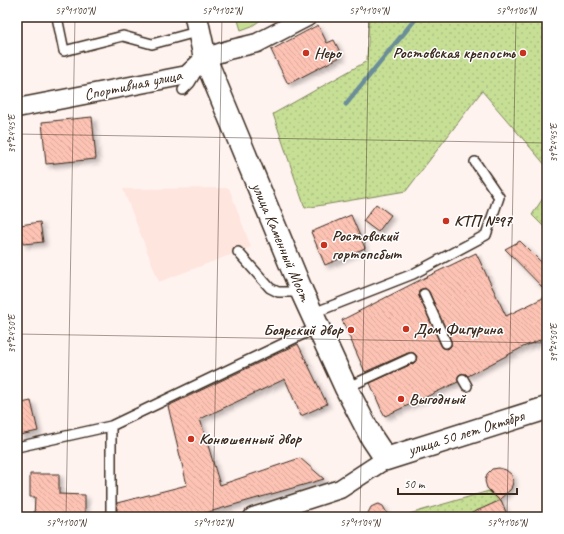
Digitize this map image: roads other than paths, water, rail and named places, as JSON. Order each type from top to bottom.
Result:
[{"type":"street","name":"Спортивная улица","points":[[17,108],[187,75],[205,58],[228,50],[257,43],[307,17]]},
{"type":"street","name":"улица Каменный Мост","points":[[197,22],[205,58],[302,292],[346,388],[372,438],[386,458]]},
{"type":"street","name":"улица 50 лет Октября","points":[[386,458],[547,408]]},
{"type":"street","points":[[253,517],[340,489],[386,458]]},
{"type":"lane","points":[[57,17],[64,51],[123,36],[152,44],[190,34],[197,22]]},
{"type":"lane","points":[[183,90],[190,83],[205,58]]},
{"type":"lane","points":[[17,447],[111,426],[315,321],[415,278],[486,235],[499,197],[475,162]]},
{"type":"lane","points":[[238,252],[270,288],[278,292],[302,292]]},
{"type":"lane","points":[[424,294],[446,343]]},
{"type":"lane","points":[[346,388],[411,358]]},
{"type":"lane","points":[[111,426],[111,517]]},
{"type":"waterway","points":[[346,104],[417,17]]},
{"type":"place","name":"Неро","points":[[306,53]]},
{"type":"place","name":"Ростовская крепость","points":[[523,53]]},
{"type":"place","name":"КТП №97","points":[[446,221]]},
{"type":"place","name":"Ростовский гортопсбыт","points":[[324,245]]},
{"type":"place","name":"Дом Фигурина","points":[[406,329]]},
{"type":"place","name":"Боярский двор","points":[[351,330]]},
{"type":"place","name":"Выгодный","points":[[401,399]]},
{"type":"place","name":"Конюшенный двор","points":[[191,439]]}]
